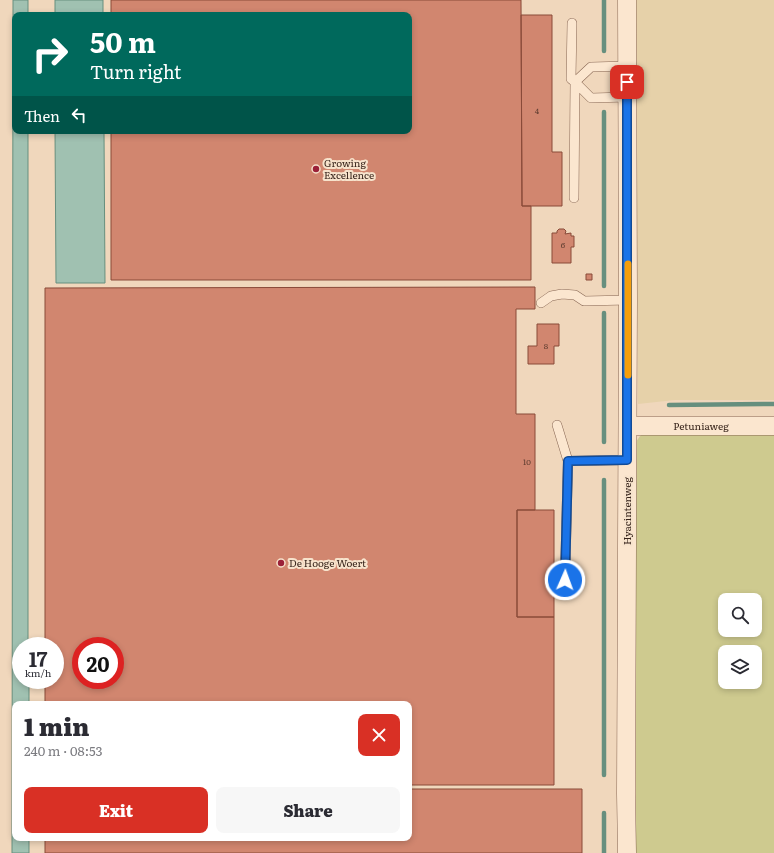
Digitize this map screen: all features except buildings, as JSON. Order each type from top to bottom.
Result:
[{"type":"street","name":"Hyacintenweg","points":[[627,0],[628,426],[623,794],[627,853]]},
{"type":"street","name":"Petuniaweg","points":[[628,426],[774,426]]},
{"type":"lane","points":[[572,23],[571,79],[591,98],[627,97]]},
{"type":"lane","points":[[574,198],[575,82],[591,67],[627,66]]},
{"type":"lane","points":[[541,303],[552,296],[562,294],[574,295],[584,301],[628,300]]},
{"type":"lane","points":[[557,425],[568,461],[565,580]]},
{"type":"lane","points":[[568,461],[627,460]]},
{"type":"shaded area","points":[[13,0],[28,0],[28,12],[13,12]]},
{"type":"shaded area","points":[[55,0],[103,0],[103,12],[55,12]]},
{"type":"shaded area","points":[[636,0],[774,0],[774,400],[675,400],[638,404]]},
{"type":"shaded area","points":[[13,134],[28,134],[28,637],[12,637]]},
{"type":"shaded area","points":[[55,134],[104,134],[105,283],[56,283]]},
{"type":"shaded area","points":[[774,430],[774,853],[636,853],[636,442],[645,432]]},
{"type":"shaded area","points":[[12,689],[29,689],[29,701],[12,701]]},
{"type":"shaded area","points":[[12,841],[29,841],[29,853],[12,853]]},
{"type":"waterway","points":[[604,0],[604,51]]},
{"type":"waterway","points":[[604,112],[604,286]]},
{"type":"waterway","points":[[604,313],[604,442]]},
{"type":"waterway","points":[[669,405],[774,404]]},
{"type":"waterway","points":[[604,480],[604,775]]},
{"type":"waterway","points":[[604,813],[604,853]]},
{"type":"slow traffic","points":[[628,264],[628,375]]},
{"type":"place","name":"Growing Excellence","points":[[316,169]]},
{"type":"place","name":"De Hooge Woert","points":[[281,563]]},
{"type":"route","points":[[565,580],[568,461],[627,460],[627,82]]}]
